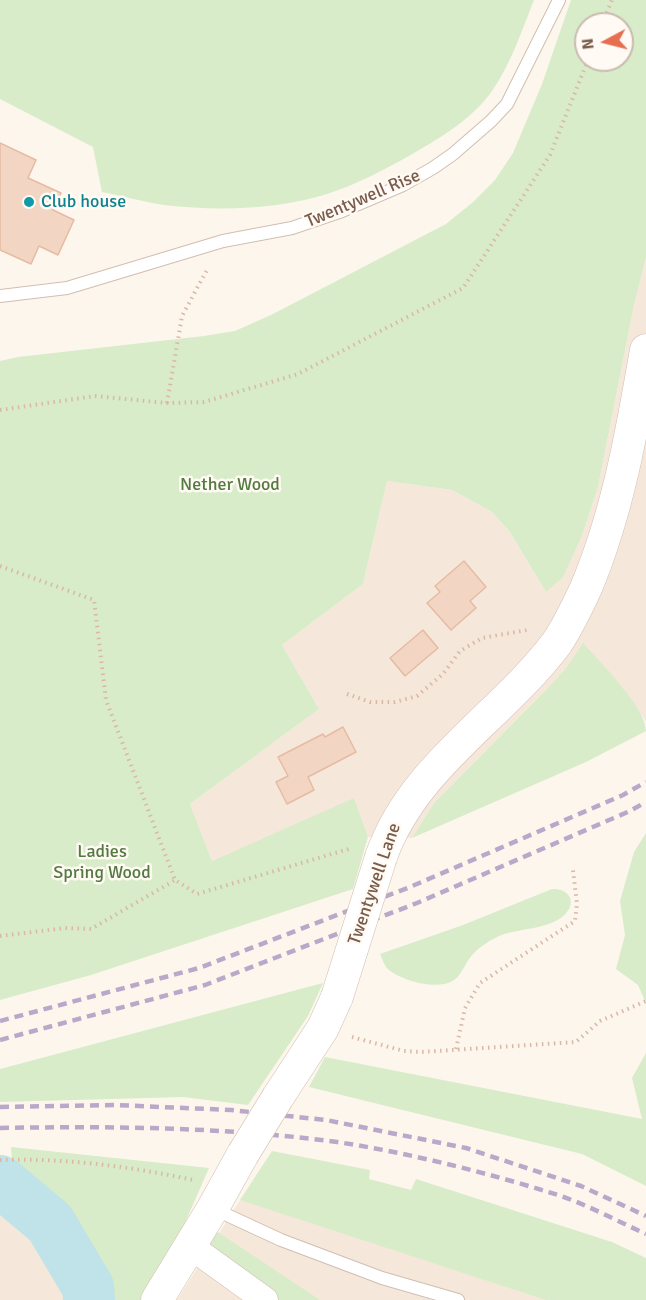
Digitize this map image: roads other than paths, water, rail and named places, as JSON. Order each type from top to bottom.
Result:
[{"type":"street","name":"Twentywell Lane","points":[[157,1300],[243,1154],[323,1028],[337,997],[383,851],[397,819],[424,782],[536,669],[557,643],[575,612],[612,517],[632,431],[646,350]]},
{"type":"street","points":[[190,1246],[265,1300]]},
{"type":"lane","name":"Twentywell Rise","points":[[0,296],[67,288],[223,241],[269,234],[318,220],[403,186],[434,168],[491,121],[507,104],[559,0]]},
{"type":"lane","points":[[218,1198],[281,1240],[382,1278],[458,1300]]},
{"type":"waterway","points":[[0,1181],[50,1223],[88,1287],[89,1300]]},
{"type":"railway","points":[[0,1021],[199,968],[410,887],[623,795],[646,782]]},
{"type":"railway","points":[[0,1040],[205,985],[417,903],[646,802]]},
{"type":"railway","points":[[0,1107],[115,1105],[231,1110],[326,1120],[466,1148],[581,1186],[646,1216]]},
{"type":"railway","points":[[0,1128],[85,1127],[211,1130],[337,1142],[477,1171],[558,1195],[646,1234]]},
{"type":"place","name":"Club house","points":[[29,202]]},
{"type":"park label","name":"Nether Wood","points":[[230,485]]},
{"type":"park label","name":"Ladies Spring Wood","points":[[102,862]]}]
